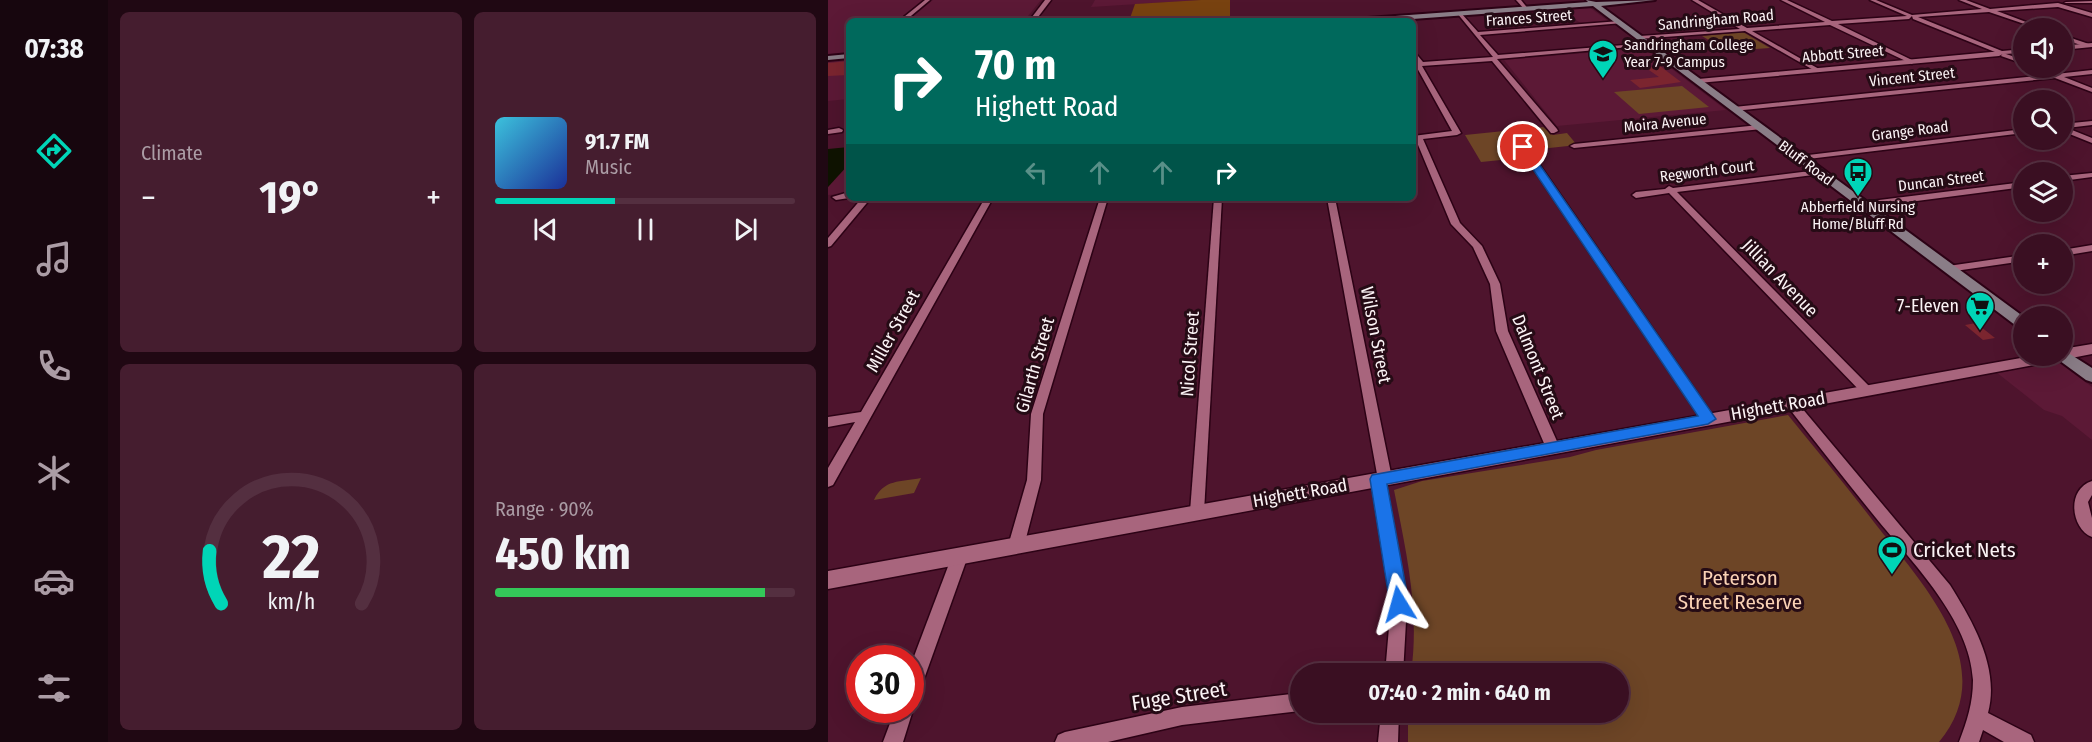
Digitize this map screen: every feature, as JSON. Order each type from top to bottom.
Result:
[{"type":"main road","points":[[1416,18],[1592,2],[1652,0]]},
{"type":"main road","name":"Bluff Road","points":[[1592,2],[2013,317]]},
{"type":"main road","points":[[828,58],[846,56]]},
{"type":"main road","points":[[2073,362],[2092,376]]},
{"type":"street","points":[[906,18],[928,0]]},
{"type":"street","points":[[1034,18],[1048,0]]},
{"type":"street","points":[[1518,0],[1526,8]]},
{"type":"street","points":[[1694,0],[1817,70]]},
{"type":"street","points":[[1783,0],[1912,62]]},
{"type":"street","points":[[1872,0],[2013,58]]},
{"type":"street","points":[[1961,0],[2013,18]]},
{"type":"street","points":[[2045,0],[2092,15]]},
{"type":"street","name":"Sandringham Road","points":[[1420,65],[1745,30],[2092,2]]},
{"type":"street","points":[[1459,14],[1554,131]]},
{"type":"street","name":"Frances Street","points":[[1476,34],[1620,23]]},
{"type":"street","points":[[2073,40],[2089,45]]},
{"type":"street","points":[[2073,47],[2089,45]]},
{"type":"street","name":"Abbott Street","points":[[1698,81],[2013,52]]},
{"type":"street","points":[[1416,137],[1457,133],[1420,65]]},
{"type":"street","name":"Vincent Street","points":[[2073,74],[2092,72]]},
{"type":"street","name":"Vincent Street","points":[[1734,109],[2037,78]]},
{"type":"street","points":[[2062,78],[2092,90]]},
{"type":"street","points":[[2073,126],[2092,123]]},
{"type":"street","name":"Moira Avenue","points":[[1574,146],[1759,127]]},
{"type":"street","points":[[828,132],[839,130]]},
{"type":"street","name":"Grange Road","points":[[1800,158],[2013,132]]},
{"type":"street","points":[[2073,132],[2092,141]]},
{"type":"street","name":"Dalmont Street","points":[[1416,137],[1456,224],[1477,246],[1495,284],[1504,336],[1553,447]]},
{"type":"street","points":[[1523,147],[1708,419]]},
{"type":"street","name":"Regworth Court","points":[[1636,195],[1669,189],[1818,172]]},
{"type":"street","points":[[2073,178],[2092,175]]},
{"type":"street","name":"Duncan Street","points":[[1863,205],[2013,185]]},
{"type":"street","name":"Jillian Avenue","points":[[1669,189],[1866,390]]},
{"type":"street","points":[[836,197],[846,195]]},
{"type":"street","points":[[828,244],[864,201]]},
{"type":"street","name":"Miller Street","points":[[828,481],[986,201]]},
{"type":"street","name":"Gilarth Street","points":[[1016,546],[1034,480],[1037,414],[1103,201]]},
{"type":"street","name":"Nicol Street","points":[[1197,512],[1218,201]]},
{"type":"street","name":"Wilson Street","points":[[1332,201],[1381,479],[1399,604],[1395,663]]},
{"type":"street","points":[[828,232],[839,230]]},
{"type":"street","points":[[2073,251],[2092,248]]},
{"type":"street","points":[[1948,269],[2013,260]]},
{"type":"street","points":[[2073,352],[2092,349]]},
{"type":"street","name":"Highett Road","points":[[828,580],[2013,364]]},
{"type":"street","points":[[1792,404],[1933,576],[1967,629],[1979,665],[1982,689],[1980,719],[1969,742]]},
{"type":"street","points":[[828,422],[865,417]]},
{"type":"street","points":[[2092,487],[2081,496],[2079,504],[2092,531]]},
{"type":"street","points":[[924,655],[960,556]]},
{"type":"street","name":"Fuge Street","points":[[1065,742],[1182,716],[1290,703]]},
{"type":"street","points":[[1980,719],[2024,742]]},
{"type":"street","points":[[892,742],[899,723]]},
{"type":"street","points":[[1388,742],[1389,723]]},
{"type":"shaded area","points":[[828,0],[923,0],[900,18],[846,18],[846,54],[828,55]]},
{"type":"shaded area","points":[[933,0],[1041,0],[1026,18],[947,18],[949,16],[911,18]]},
{"type":"shaded area","points":[[1095,0],[1201,0],[1091,7]]},
{"type":"shaded area","points":[[1230,0],[1230,18],[1130,18],[1135,4]]},
{"type":"shaded area","points":[[1589,7],[1609,22],[1582,24],[1560,9]]},
{"type":"shaded area","name":"Sandringham College Year 7-9 Campus","points":[[1644,48],[1726,110],[1557,126],[1504,60]]},
{"type":"shaded area","points":[[846,58],[846,99],[828,101],[828,60]]},
{"type":"shaded area","points":[[846,147],[846,167],[828,187],[828,149]]},
{"type":"shaded area","points":[[846,167],[846,193],[828,195],[828,187]]},
{"type":"shaded area","points":[[2029,366],[2064,366],[2092,387],[2092,440],[2062,416],[2044,410],[1996,372]]},
{"type":"green space","points":[[1743,32],[1770,48],[1727,51],[1702,36]]},
{"type":"green space","points":[[1682,86],[1709,107],[1639,114],[1614,92]]},
{"type":"green space","points":[[1543,127],[1553,135],[1567,133],[1577,145],[1531,150],[1527,146],[1518,147],[1520,152],[1509,155],[1511,159],[1481,162],[1465,135]]},
{"type":"green space","name":"Peterson Street Reserve","points":[[1788,415],[1915,574],[1949,628],[1959,656],[1962,685],[1956,714],[1939,742],[1408,742],[1408,723],[1629,723],[1629,663],[1412,663],[1413,604],[1394,490],[1422,481],[1570,457],[1596,450]]},
{"type":"green space","points":[[921,478],[914,493],[874,500],[878,493],[888,485]]},
{"type":"building","points":[[846,61],[846,75],[828,76],[828,63]]},
{"type":"building","points":[[1660,66],[1681,82],[1640,88],[1630,80],[1659,77],[1646,68]]},
{"type":"building","name":"7-Eleven","points":[[1976,323],[1995,338],[1983,340],[1965,325]]},
{"type":"place","name":"Sandringham College Year 7-9 Campus","points":[[1603,80]]},
{"type":"place","name":"Abberfield Nursing Home/Bluff Rd","points":[[1858,198]]},
{"type":"place","name":"7-Eleven","points":[[1980,332]]},
{"type":"place","name":"Cricket Nets","points":[[1892,576]]},
{"type":"route","points":[[1399,604],[1378,479],[1708,419],[1523,147]]}]
